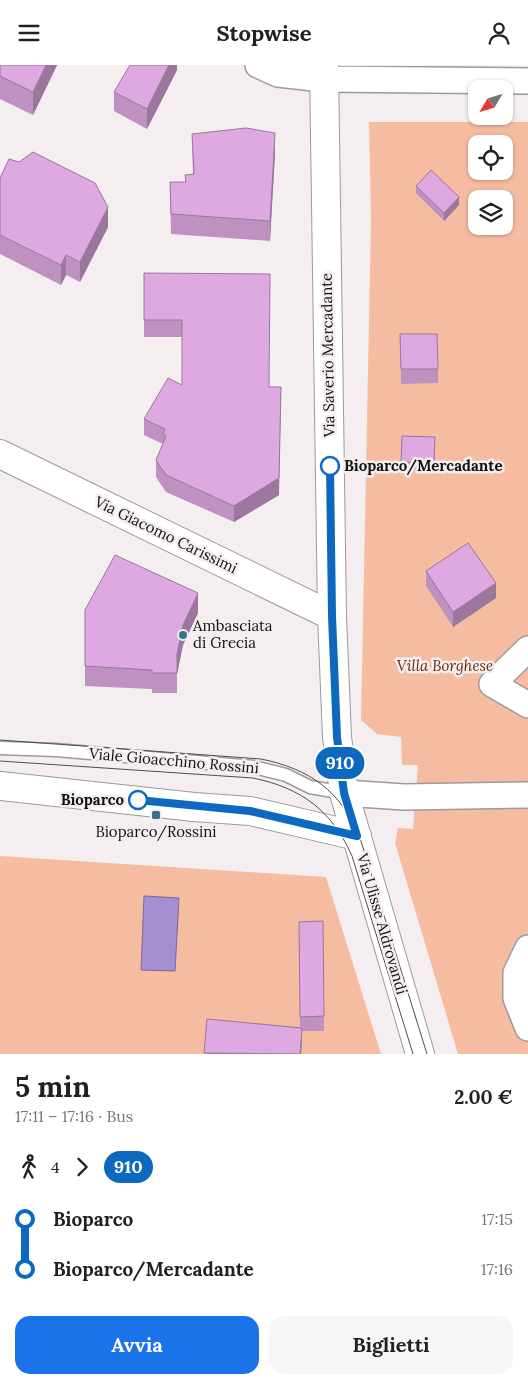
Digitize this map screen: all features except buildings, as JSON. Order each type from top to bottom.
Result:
[{"type":"street","points":[[258,65],[278,74],[323,72],[528,81]]},
{"type":"street","name":"Via Saverio Mercadante","points":[[323,72],[332,616],[336,729],[344,793]]},
{"type":"street","name":"Via Giacomo Carissimi","points":[[0,454],[332,616]]},
{"type":"street","points":[[528,649],[492,684],[528,705]]},
{"type":"street","points":[[0,786],[194,807],[250,811],[357,836]]},
{"type":"street","points":[[344,793],[404,797],[528,795]]},
{"type":"street","name":"Via Ulisse Aldrovandi","points":[[344,793],[420,1054]]},
{"type":"street","points":[[528,948],[516,973],[516,998],[528,1028]]},
{"type":"lane","name":"Viale Gioacchino Rossini","points":[[0,749],[56,750],[254,767],[286,775],[310,787],[344,793]]},
{"type":"green space","name":"Villa Borghese","points":[[369,122],[468,122],[468,125],[513,125],[513,122],[528,122],[528,1054],[458,1054],[395,843],[398,828],[413,829],[418,765],[402,765],[401,737],[377,734],[361,720],[371,220]]},
{"type":"green space","points":[[0,856],[326,877],[381,1054],[0,1054]]},
{"type":"shaded area","points":[[144,896],[179,898],[175,971],[141,970]]},
{"type":"tram line","points":[[0,740],[261,759],[294,769],[322,785],[343,807],[360,838],[427,1054]]},
{"type":"tram line","points":[[0,761],[253,778],[271,782],[301,795],[325,814],[335,826],[352,856],[413,1054]]},
{"type":"bus line","name":"910","points":[[138,800],[250,811],[357,836],[344,793],[337,737],[334,695],[330,466]]},
{"type":"place","name":"Bioparco/Mercadante","points":[[330,466]]},
{"type":"place","name":"Ambasciata di Grecia","points":[[183,635]]},
{"type":"place","name":"Bioparco","points":[[138,800]]},
{"type":"place","name":"Bioparco/Rossini","points":[[156,815]]}]
